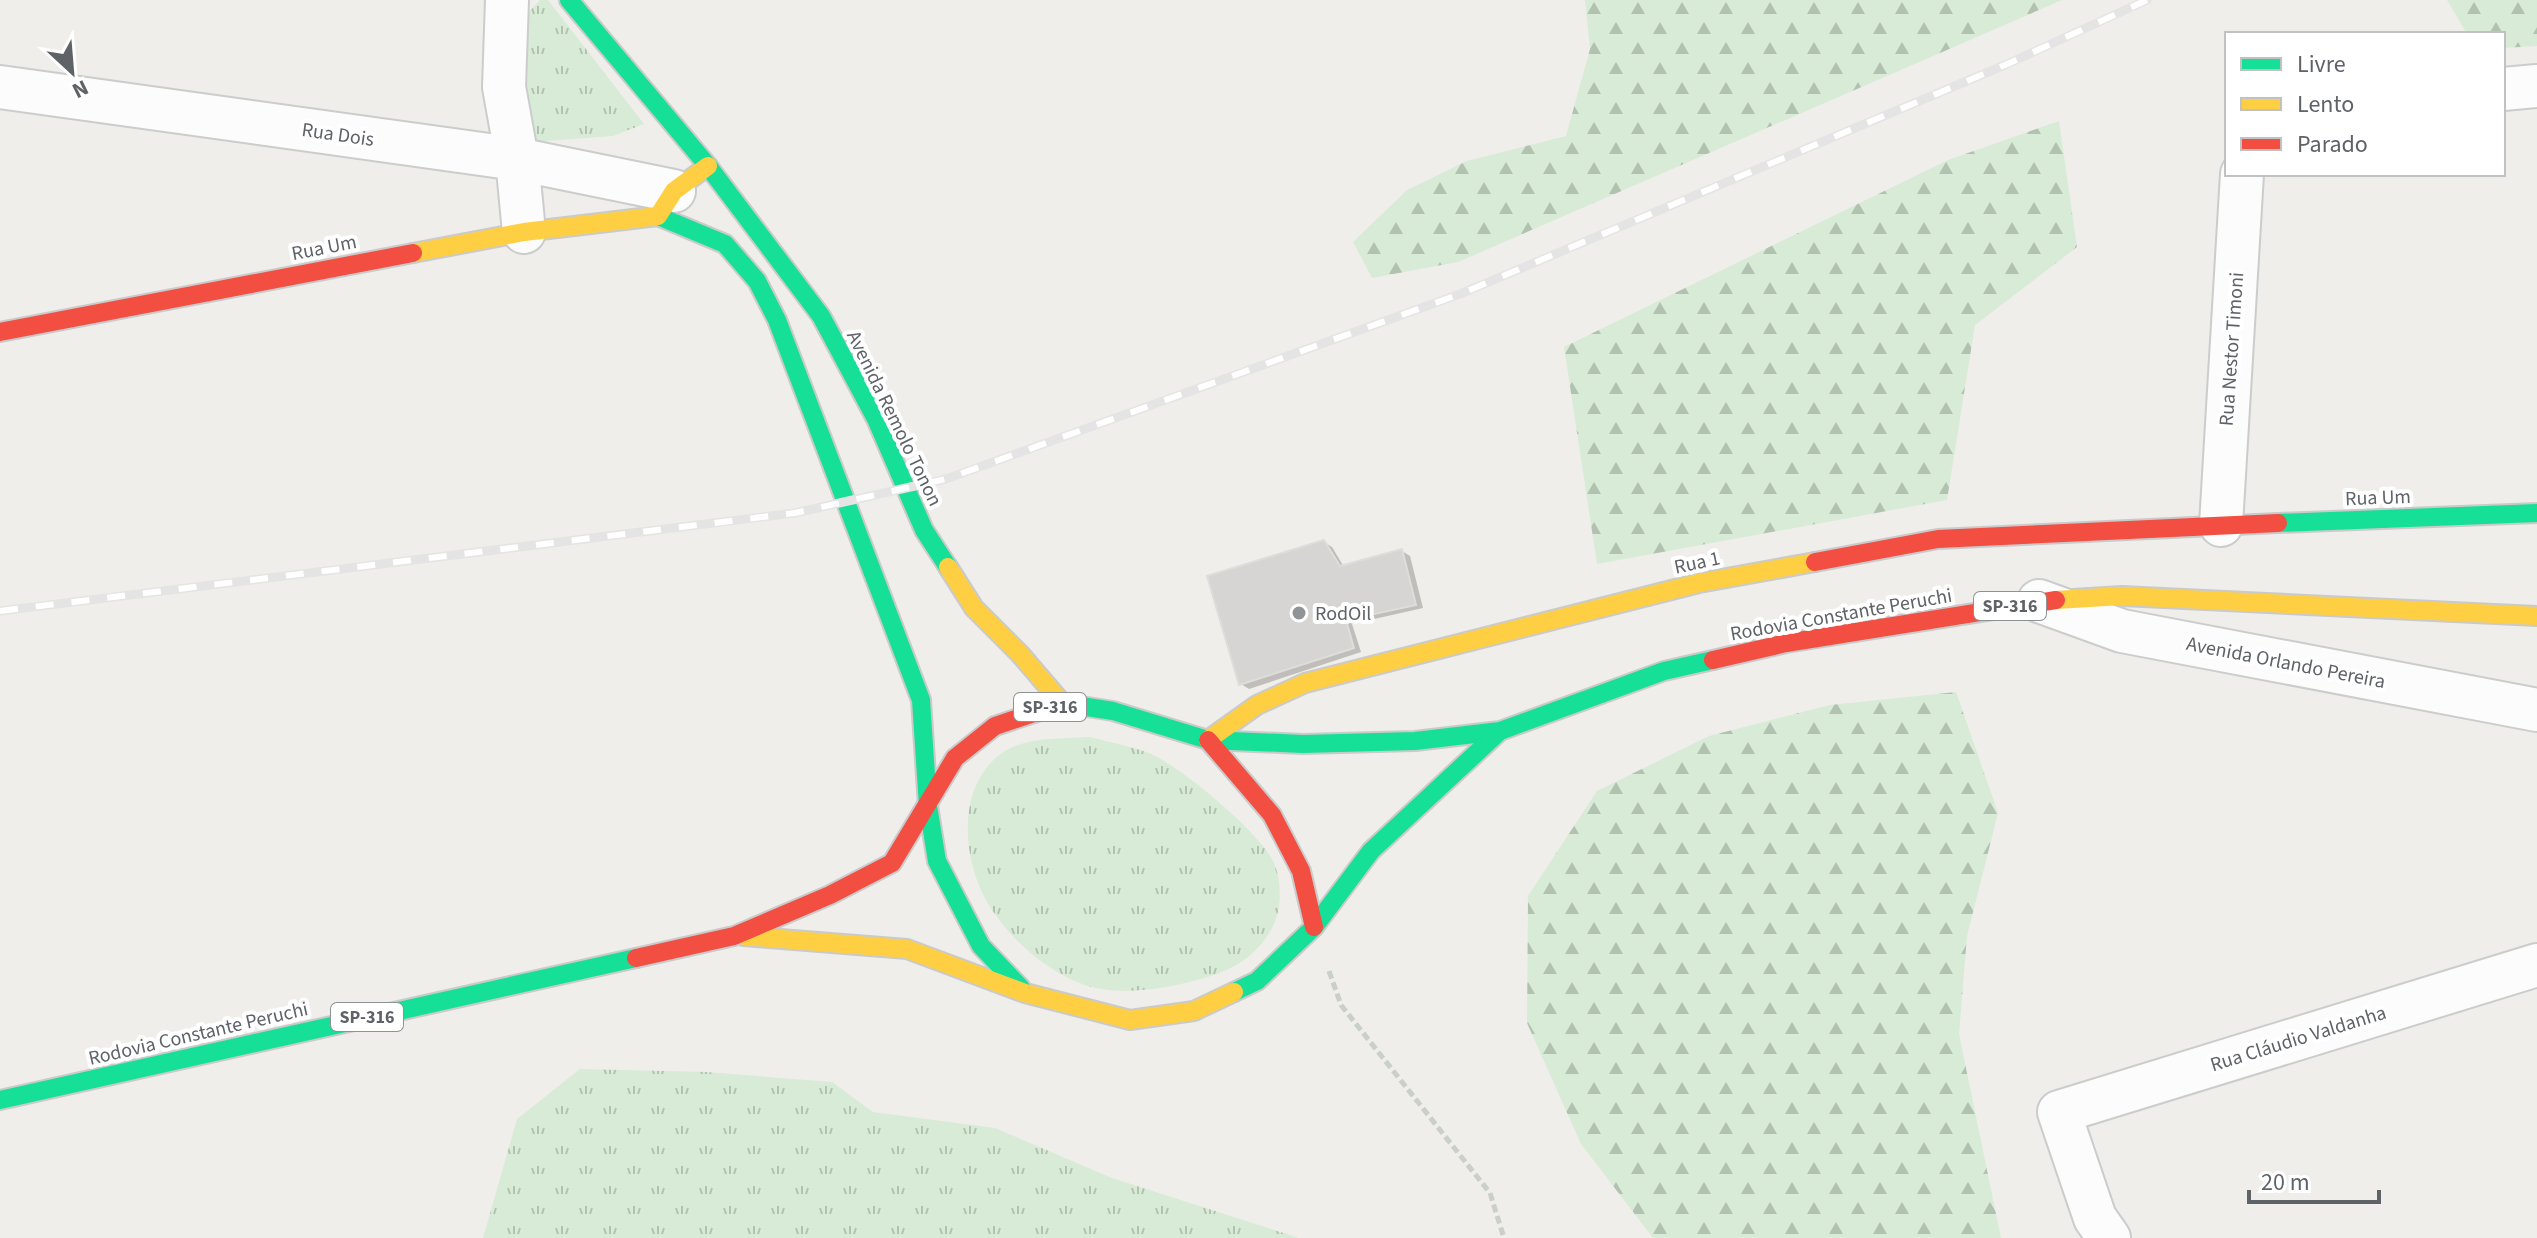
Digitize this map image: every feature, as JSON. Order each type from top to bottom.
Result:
[{"type":"main road","name":"Avenida Remolo Tonon","points":[[569,0],[708,166],[821,316],[876,419],[924,530],[974,608],[1020,654],[1062,703]]},
{"type":"main road","points":[[708,166],[666,203],[725,244],[757,281],[777,320],[921,700],[928,806],[937,861],[981,946],[1025,993]]},
{"type":"main road","name":"Rua Um","points":[[0,332],[666,203]]},
{"type":"main road","name":"Rua Um","points":[[2221,525],[2537,513]]},
{"type":"main road","name":"Rua 1","points":[[1208,740],[1257,705],[1305,683],[1699,583],[1938,539],[2221,525]]},
{"type":"main road","name":"Rodovia Constante Peruchi","points":[[1208,740],[1303,744],[1415,741],[1500,731],[1664,671],[1786,643],[2039,601],[2122,596],[2537,616]]},
{"type":"main road","name":"SP-316","points":[[928,806],[955,758],[995,726],[1062,703],[1113,711],[1208,740]]},
{"type":"main road","name":"Rodovia Constante Peruchi","points":[[1314,927],[1371,851],[1500,731]]},
{"type":"main road","points":[[1208,740],[1272,815],[1301,871],[1314,927]]},
{"type":"main road","name":"Rodovia Constante Peruchi","points":[[0,1100],[734,936],[830,895],[892,863],[928,806]]},
{"type":"main road","name":"SP-316","points":[[1025,993],[1130,1020],[1194,1011],[1257,981],[1314,927]]},
{"type":"main road","name":"Rodovia Constante Peruchi","points":[[734,936],[907,949],[1025,993]]},
{"type":"street","points":[[507,0],[504,87],[517,159],[524,232]]},
{"type":"street","points":[[2505,89],[2537,86]]},
{"type":"street","name":"Rua Dois","points":[[0,87],[517,159],[666,203]]},
{"type":"street","name":"Rua Nestor Timoni","points":[[2221,525],[2242,176]]},
{"type":"street","name":"Avenida Orlando Pereira","points":[[2039,601],[2122,631],[2537,710]]},
{"type":"street","name":"Rua Cláudio Valdanha","points":[[2109,1238],[2095,1218],[2059,1112],[2537,965]]},
{"type":"path","points":[[1314,927],[1341,1005],[1490,1193],[1504,1238]]},
{"type":"green space","points":[[540,0],[548,0],[644,124],[613,136],[531,142],[524,85],[526,15]]},
{"type":"green space","points":[[1585,0],[2062,0],[1458,262],[1372,278],[1353,242],[1407,190],[1467,161],[1566,136],[1590,49]]},
{"type":"green space","points":[[2447,0],[2537,0],[2537,46],[2505,48],[2505,32],[2466,32]]},
{"type":"green space","points":[[2059,121],[2077,247],[1975,325],[1947,500],[1597,564],[1564,347],[1948,160]]},
{"type":"green space","points":[[1956,692],[1998,813],[1967,936],[1959,1034],[2001,1238],[1653,1238],[1581,1144],[1527,1023],[1528,896],[1597,791],[1709,736],[1830,705]]},
{"type":"green space","points":[[1090,737],[1149,753],[1163,760],[1237,818],[1266,850],[1274,863],[1278,879],[1278,913],[1266,938],[1251,955],[1213,975],[1172,986],[1111,990],[1082,984],[1054,970],[1028,951],[1005,928],[987,902],[972,865],[968,823],[970,803],[977,784],[987,767],[1012,748],[1044,739]]},
{"type":"green space","points":[[580,1069],[707,1072],[832,1082],[873,1112],[995,1128],[1112,1178],[1299,1238],[483,1238],[517,1119]]},
{"type":"building","name":"RodOil","points":[[1324,540],[1340,566],[1402,549],[1416,605],[1346,620],[1354,648],[1239,685],[1207,576]]},
{"type":"railway","points":[[0,611],[795,513],[946,479],[1460,294],[2005,65],[2147,0]]},
{"type":"traffic: fast","points":[[569,0],[708,166],[821,316],[876,419],[924,530],[948,567]]},
{"type":"traffic: fast","points":[[658,216],[725,244],[757,281],[777,320],[921,700],[928,806]]},
{"type":"traffic: fast","points":[[2278,523],[2537,513]]},
{"type":"traffic: fast","points":[[1043,710],[1062,703],[1113,711],[1208,740],[1303,744],[1415,741],[1500,731],[1664,671],[1713,660]]},
{"type":"traffic: fast","points":[[1234,992],[1257,981],[1314,927],[1371,851],[1500,731]]},
{"type":"traffic: fast","points":[[928,806],[937,861],[981,946],[1021,988]]},
{"type":"traffic: fast","points":[[0,1100],[636,958]]},
{"type":"traffic: slow","points":[[658,216],[674,191],[708,166]]},
{"type":"traffic: slow","points":[[413,253],[524,232],[658,216]]},
{"type":"traffic: slow","points":[[1208,740],[1257,705],[1305,683],[1699,583],[1815,562]]},
{"type":"traffic: slow","points":[[948,567],[974,608],[1020,654],[1062,703]]},
{"type":"traffic: slow","points":[[2056,600],[2122,596],[2537,616]]},
{"type":"traffic: slow","points":[[744,936],[907,949],[1025,993],[1130,1020],[1194,1011],[1234,992]]},
{"type":"traffic: jam","points":[[0,332],[413,253]]},
{"type":"traffic: jam","points":[[1815,562],[1938,539],[2278,523]]},
{"type":"traffic: jam","points":[[1713,660],[1786,643],[2056,600]]},
{"type":"traffic: jam","points":[[636,958],[734,936],[830,895],[892,863],[955,758],[995,726],[1043,710]]},
{"type":"traffic: jam","points":[[1208,740],[1272,815],[1301,871],[1314,927]]},
{"type":"place","name":"RodOil","points":[[1299,613]]}]
